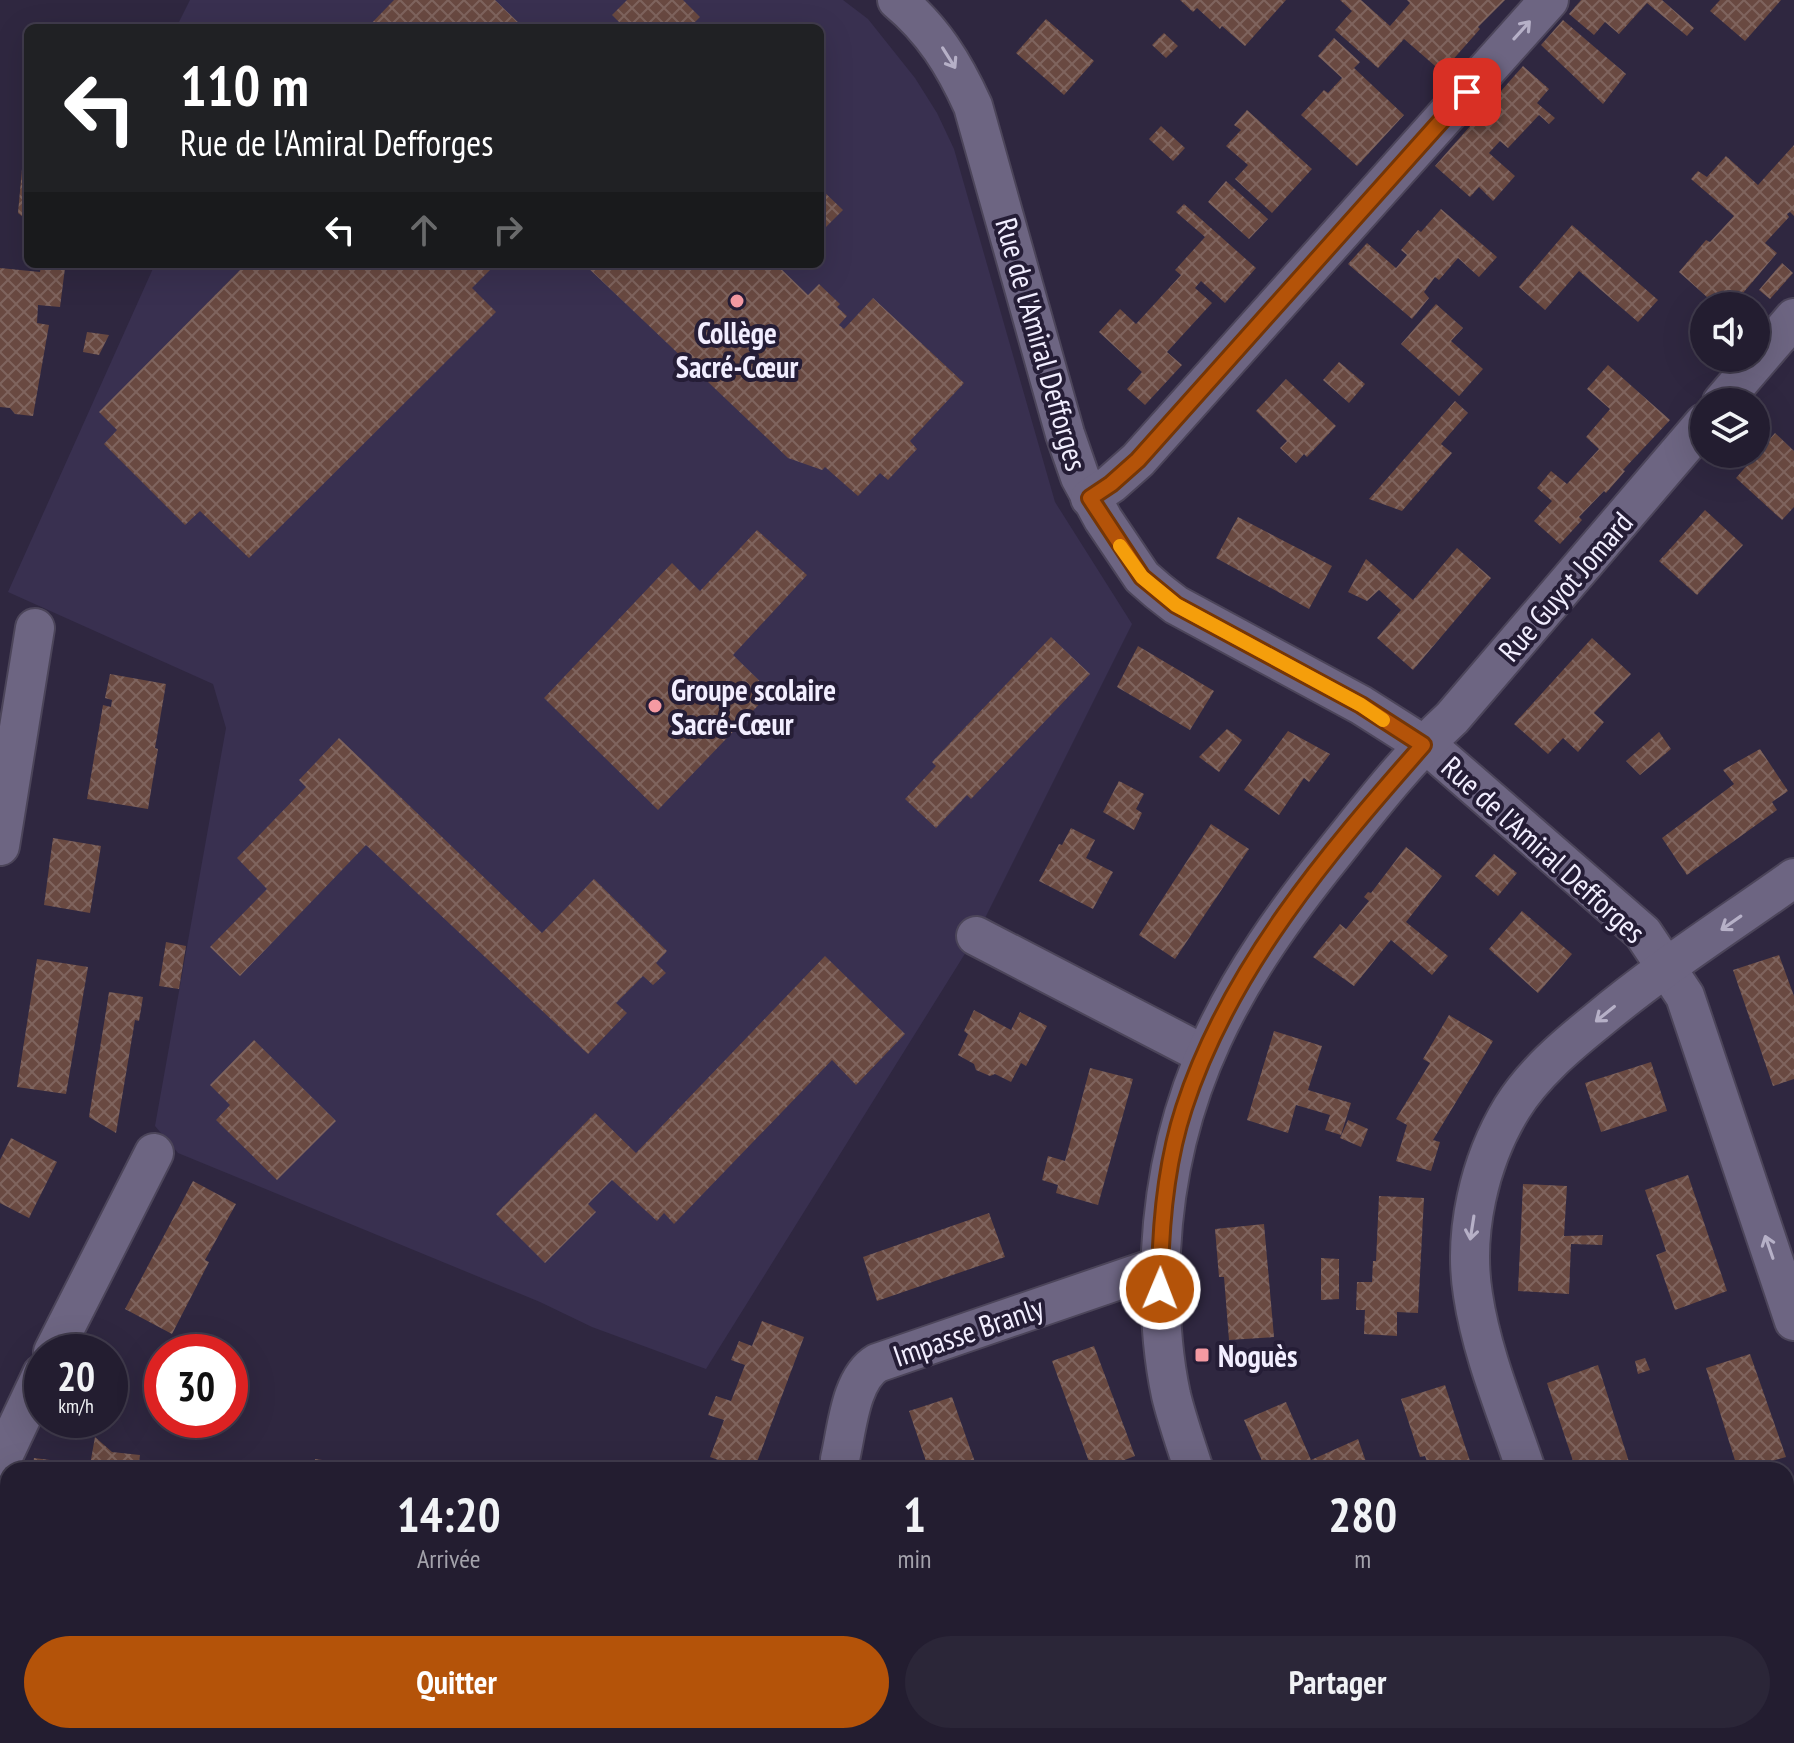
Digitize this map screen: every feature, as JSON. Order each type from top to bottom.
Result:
[{"type":"street","name":"Rue de l'Amiral Defforges","points":[[897,0],[919,18],[938,41],[959,74],[973,106],[1065,434],[1080,477],[1090,498],[1142,577],[1167,598],[1361,705],[1423,745],[1479,789],[1643,933],[1685,996],[1794,1321]]},
{"type":"street","points":[[1090,498],[1138,460],[1549,0]]},
{"type":"street","points":[[1734,388],[1794,318]]},
{"type":"street","name":"Rue Guyot Jomard","points":[[1192,1462],[1171,1394],[1160,1311],[1160,1266],[1170,1165],[1183,1109],[1242,979],[1276,928],[1381,792],[1452,718],[1690,439]]},
{"type":"street","points":[[0,846],[35,628]]},
{"type":"street","points":[[1523,1462],[1483,1341],[1473,1296],[1470,1237],[1480,1187],[1493,1147],[1513,1107],[1545,1067],[1613,1008],[1667,967],[1794,878]]},
{"type":"street","points":[[976,936],[1205,1055]]},
{"type":"street","points":[[62,1334],[154,1153]]},
{"type":"street","name":"Impasse Branly","points":[[840,1459],[859,1380],[867,1369],[1160,1266]]},
{"type":"street","points":[[0,1462],[24,1412]]},
{"type":"shaded area","name":"Groupe scolaire Sacré-Cœur","points":[[190,0],[843,0],[868,19],[915,78],[937,113],[954,149],[1055,502],[1132,624],[976,936],[706,1369],[592,1327],[540,1302],[178,1153],[155,1126],[226,728],[213,684],[8,592],[153,268],[824,268],[824,24],[178,24]]},
{"type":"building","points":[[394,0],[495,0],[520,24],[371,24]]},
{"type":"building","points":[[627,0],[683,0],[700,17],[693,24],[621,24],[612,15]]},
{"type":"building","points":[[1180,0],[1286,0],[1245,46],[1197,8],[1193,12]]},
{"type":"building","points":[[1340,0],[1361,0],[1390,26],[1410,3],[1407,0],[1505,0],[1478,27],[1480,29],[1442,72],[1404,39],[1378,68],[1335,30],[1352,11]]},
{"type":"building","points":[[1581,0],[1662,0],[1694,28],[1687,36],[1647,3],[1619,34],[1605,22],[1594,35],[1569,14]]},
{"type":"building","points":[[1720,0],[1781,0],[1745,41],[1710,11]]},
{"type":"building","points":[[1046,19],[1094,61],[1064,95],[1016,53]]},
{"type":"building","points":[[1563,20],[1626,74],[1603,104],[1541,45]]},
{"type":"building","points":[[1164,33],[1178,46],[1166,58],[1152,45]]},
{"type":"building","points":[[1334,38],[1360,62],[1354,68],[1404,115],[1357,166],[1301,115],[1324,90],[1328,93],[1342,78],[1318,56]]},
{"type":"building","points":[[1523,66],[1549,89],[1537,103],[1555,118],[1549,124],[1539,115],[1508,148],[1500,141],[1489,153],[1515,176],[1493,201],[1479,187],[1470,197],[1435,166]]},
{"type":"building","points":[[1247,110],[1312,169],[1272,213],[1235,179],[1248,165],[1226,146],[1241,130],[1234,125]]},
{"type":"building","points":[[1161,126],[1185,148],[1173,161],[1149,139]]},
{"type":"building","points":[[1794,145],[1794,216],[1790,212],[1787,214],[1789,217],[1765,243],[1777,253],[1744,292],[1701,292],[1679,272],[1706,240],[1710,242],[1734,216],[1691,179],[1698,171],[1707,177],[1726,156],[1758,185]]},
{"type":"building","points":[[24,147],[24,218],[18,213]]},
{"type":"building","points":[[1226,181],[1268,219],[1249,239],[1208,202]]},
{"type":"building","points":[[824,192],[843,210],[824,229]]},
{"type":"building","points":[[1184,204],[1256,268],[1225,303],[1201,281],[1195,288],[1212,303],[1167,352],[1182,365],[1145,405],[1127,389],[1142,372],[1099,332],[1120,309],[1136,324],[1181,275],[1175,270],[1205,237],[1176,212]]},
{"type":"building","points":[[1441,209],[1497,257],[1479,277],[1458,258],[1439,280],[1435,277],[1424,292],[1429,298],[1412,319],[1348,264],[1367,243],[1396,268],[1407,255],[1401,250]]},
{"type":"building","points":[[1572,225],[1658,300],[1638,322],[1579,271],[1545,310],[1519,287]]},
{"type":"building","points":[[1782,263],[1793,273],[1770,299],[1770,292],[1759,290]]},
{"type":"building","points":[[0,268],[40,272],[41,268],[65,268],[60,307],[38,305],[37,323],[49,325],[33,416],[15,414],[10,408],[0,407]]},
{"type":"building","points":[[242,268],[492,268],[472,288],[496,312],[249,558],[200,511],[185,525],[104,444],[117,430],[99,412]]},
{"type":"building","points":[[588,268],[780,268],[808,295],[819,284],[840,304],[837,307],[847,316],[839,325],[844,329],[873,298],[964,383],[910,441],[917,449],[888,480],[880,473],[858,496],[825,467],[822,470],[788,458]]},
{"type":"building","points":[[1436,304],[1463,328],[1451,341],[1483,369],[1459,396],[1401,344]]},
{"type":"building","points":[[87,332],[109,335],[99,355],[83,352]]},
{"type":"building","points":[[1339,362],[1365,384],[1349,403],[1323,380]]},
{"type":"building","points":[[1608,365],[1670,420],[1606,493],[1604,491],[1579,517],[1582,520],[1560,544],[1534,521],[1552,501],[1537,488],[1551,471],[1567,484],[1599,449],[1586,437],[1610,409],[1587,389]]},
{"type":"building","points":[[1286,379],[1336,426],[1307,457],[1304,454],[1296,463],[1280,448],[1287,441],[1256,411]]},
{"type":"building","points":[[1455,401],[1468,413],[1441,444],[1452,453],[1402,511],[1369,499]]},
{"type":"building","points":[[1775,433],[1794,451],[1794,507],[1782,520],[1736,478],[1745,468],[1770,468],[1770,439]]},
{"type":"building","points":[[1705,510],[1743,545],[1697,595],[1659,561]]},
{"type":"building","points":[[1238,517],[1332,566],[1309,609],[1216,558]]},
{"type":"building","points":[[757,530],[807,575],[733,655],[771,692],[658,810],[544,698],[672,563],[700,591]]},
{"type":"building","points":[[1457,548],[1491,578],[1413,670],[1377,638],[1401,610],[1379,590],[1367,601],[1348,592],[1366,559],[1413,600]]},
{"type":"building","points":[[1051,637],[1090,674],[971,799],[967,795],[936,828],[905,799],[936,766],[932,762]]},
{"type":"building","points":[[1592,638],[1631,674],[1594,713],[1604,722],[1578,752],[1563,738],[1548,754],[1514,724]]},
{"type":"building","points":[[1138,646],[1214,691],[1190,730],[1117,687]]},
{"type":"building","points":[[110,674],[166,684],[148,809],[87,799],[103,705],[111,707],[112,700],[105,698]]},
{"type":"building","points":[[1227,729],[1242,740],[1219,772],[1199,757]]},
{"type":"building","points":[[1288,731],[1330,754],[1309,782],[1304,778],[1279,815],[1244,790]]},
{"type":"building","points":[[1659,732],[1671,749],[1640,775],[1626,761]]},
{"type":"building","points":[[339,738],[542,933],[594,879],[667,951],[656,963],[666,973],[653,985],[643,976],[616,1003],[627,1013],[588,1054],[366,845],[240,976],[210,947],[267,889],[237,858],[306,787],[299,780]]},
{"type":"building","points":[[1760,749],[1788,791],[1772,802],[1777,810],[1687,875],[1662,838],[1734,784],[1723,770]]},
{"type":"building","points":[[1119,781],[1144,794],[1136,809],[1142,813],[1134,830],[1103,812]]},
{"type":"building","points":[[1211,824],[1249,849],[1175,959],[1139,935]]},
{"type":"building","points":[[1071,828],[1095,840],[1086,858],[1113,872],[1093,909],[1039,881]]},
{"type":"building","points":[[53,838],[101,846],[90,913],[44,905]]},
{"type":"building","points":[[1406,847],[1442,876],[1406,922],[1448,956],[1432,975],[1391,940],[1354,986],[1313,957],[1340,924],[1346,929],[1369,901],[1364,897],[1371,893]]},
{"type":"building","points":[[1494,854],[1517,873],[1498,896],[1475,876]]},
{"type":"building","points":[[1522,911],[1572,954],[1538,993],[1489,949]]},
{"type":"building","points":[[166,942],[186,946],[179,989],[159,986]]},
{"type":"building","points":[[1779,955],[1794,996],[1794,1079],[1773,1086],[1733,970]]},
{"type":"building","points":[[825,956],[905,1034],[856,1085],[832,1060],[674,1224],[664,1213],[657,1221],[612,1180],[588,1204],[596,1212],[545,1263],[496,1214],[595,1113],[636,1153]]},
{"type":"building","points":[[37,959],[88,967],[66,1094],[17,1087]]},
{"type":"building","points":[[109,992],[143,997],[139,1021],[135,1020],[116,1133],[89,1117]]},
{"type":"building","points":[[974,1010],[1011,1030],[1020,1012],[1047,1026],[1026,1066],[1021,1063],[1011,1082],[976,1070],[974,1064],[958,1055]]},
{"type":"building","points":[[1449,1015],[1493,1041],[1433,1140],[1440,1142],[1431,1171],[1396,1161],[1407,1125],[1396,1119],[1430,1063],[1423,1059]]},
{"type":"building","points":[[1274,1031],[1322,1046],[1308,1090],[1351,1103],[1341,1135],[1325,1130],[1330,1115],[1296,1105],[1288,1133],[1247,1120]]},
{"type":"building","points":[[254,1040],[336,1121],[277,1180],[216,1120],[230,1105],[210,1085]]},
{"type":"building","points":[[1651,1062],[1667,1111],[1601,1132],[1585,1083]]},
{"type":"building","points":[[1090,1068],[1133,1079],[1098,1205],[1056,1193],[1058,1185],[1042,1180],[1048,1156],[1065,1161]]},
{"type":"building","points":[[1348,1120],[1368,1129],[1361,1147],[1340,1138]]},
{"type":"building","points":[[11,1138],[57,1162],[29,1218],[0,1203],[0,1160]]},
{"type":"building","points":[[1688,1175],[1727,1291],[1675,1310],[1656,1255],[1666,1251],[1645,1190]]},
{"type":"building","points":[[193,1181],[236,1204],[205,1260],[209,1262],[172,1334],[125,1309]]},
{"type":"building","points":[[1523,1184],[1567,1186],[1564,1236],[1603,1235],[1602,1245],[1571,1244],[1569,1294],[1518,1291]]},
{"type":"building","points":[[1379,1196],[1424,1198],[1418,1313],[1397,1312],[1397,1336],[1364,1334],[1365,1310],[1356,1310],[1357,1282],[1372,1282]]},
{"type":"building","points":[[989,1213],[1005,1257],[877,1301],[863,1257]]},
{"type":"building","points":[[1264,1224],[1274,1337],[1229,1340],[1224,1277],[1219,1277],[1215,1229]]},
{"type":"building","points":[[1321,1258],[1339,1259],[1339,1299],[1321,1300]]},
{"type":"building","points":[[762,1321],[804,1337],[757,1462],[724,1462],[710,1457],[724,1420],[708,1415],[716,1396],[731,1401],[745,1365],[731,1360],[739,1341],[752,1346]]},
{"type":"building","points":[[1094,1346],[1135,1456],[1122,1462],[1089,1462],[1052,1361]]},
{"type":"building","points":[[1750,1354],[1786,1457],[1768,1462],[1735,1462],[1706,1368]]},
{"type":"building","points":[[1645,1358],[1650,1370],[1638,1374],[1635,1361]]},
{"type":"building","points":[[1598,1365],[1629,1462],[1573,1462],[1547,1383]]},
{"type":"building","points":[[1445,1385],[1470,1462],[1427,1462],[1425,1456],[1420,1457],[1401,1399]]},
{"type":"building","points":[[952,1397],[975,1462],[926,1462],[909,1411]]},
{"type":"building","points":[[1286,1402],[1311,1460],[1358,1439],[1366,1462],[1262,1462],[1244,1420]]},
{"type":"building","points":[[95,1438],[112,1452],[140,1455],[139,1462],[91,1462]]},
{"type":"building","points":[[34,1458],[66,1462],[33,1462]]},
{"type":"slow traffic","points":[[1120,546],[1142,577],[1176,605],[1361,705],[1383,720]]},
{"type":"place","name":"Collège Sacré-Cœur","points":[[737,301]]},
{"type":"place","name":"Groupe scolaire Sacré-Cœur","points":[[655,706]]},
{"type":"place","name":"Noguès","points":[[1202,1355]]},
{"type":"route","points":[[1160,1289],[1163,1218],[1170,1165],[1183,1109],[1219,1023],[1242,979],[1308,884],[1381,792],[1423,745],[1361,705],[1176,605],[1142,577],[1090,498],[1138,460],[1467,92]]}]
